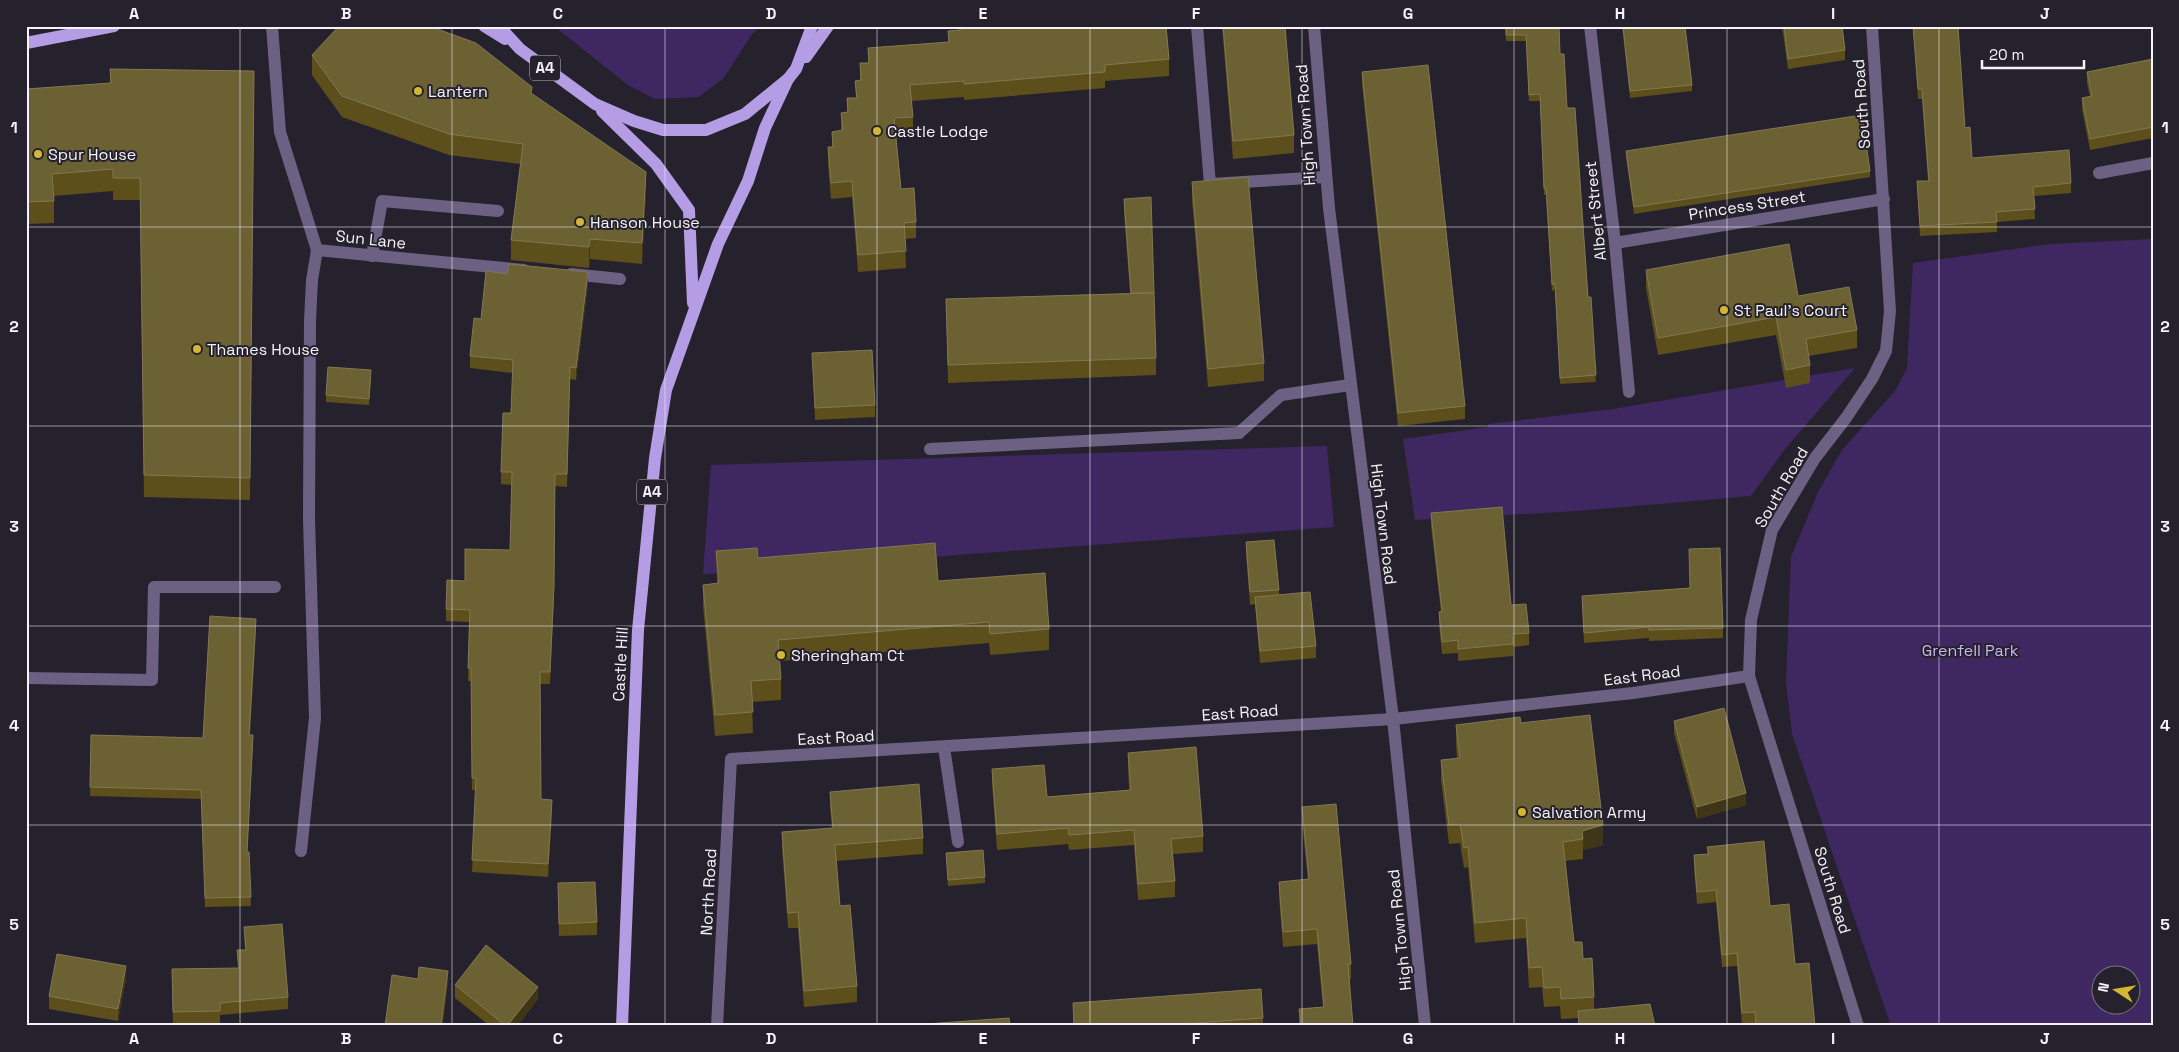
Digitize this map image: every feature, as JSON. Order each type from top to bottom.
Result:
[{"type":"main road","points":[[26,44],[114,26]]},
{"type":"main road","points":[[484,26],[520,49]]},
{"type":"main road","name":"A4","points":[[499,26],[520,49],[595,104],[656,164],[689,210],[693,310]]},
{"type":"main road","name":"A4","points":[[693,310],[718,244],[748,181],[764,128],[792,74],[812,26]]},
{"type":"main road","points":[[792,74],[828,26]]},
{"type":"main road","name":"A4","points":[[595,104],[634,121],[663,130],[706,130],[745,114],[792,74]]},
{"type":"main road","name":"Castle Hill","points":[[622,1026],[635,678],[655,458],[666,390],[693,310]]},
{"type":"street","name":"Sun Lane","points":[[272,26],[280,132],[317,250],[541,271]]},
{"type":"street","points":[[1197,26],[1210,184],[1325,177]]},
{"type":"street","name":"High Town Road","points":[[1314,26],[1325,177],[1393,719],[1425,1026]]},
{"type":"street","name":"Albert Street","points":[[1590,26],[1616,244],[1629,392]]},
{"type":"street","name":"South Road","points":[[1858,1026],[1749,676],[1751,620],[1772,530],[1815,458],[1846,418],[1872,379],[1886,351],[1890,311],[1872,26]]},
{"type":"street","points":[[2099,173],[2153,164]]},
{"type":"street","name":"Princess Street","points":[[1616,244],[1884,199]]},
{"type":"street","points":[[372,256],[382,201],[498,211]]},
{"type":"street","points":[[301,851],[315,718],[309,509],[310,321],[312,280],[317,250]]},
{"type":"street","points":[[561,273],[620,279]]},
{"type":"street","points":[[930,449],[1239,433],[1281,395],[1350,385]]},
{"type":"street","points":[[26,678],[152,680],[154,587],[275,587]]},
{"type":"street","name":"East Road","points":[[731,759],[1393,719],[1633,693],[1749,676]]},
{"type":"street","points":[[944,747],[958,842]]},
{"type":"street","name":"North Road","points":[[717,1026],[731,759]]},
{"type":"green space","points":[[554,26],[760,26],[752,34],[723,79],[698,97],[655,99],[628,85]]},
{"type":"green space","name":"Grenfell Park","points":[[2153,239],[2153,1026],[1891,1026],[1792,734],[1786,682],[1791,557],[1818,492],[1842,450],[1895,391],[1907,368],[1913,263],[2051,244]]},
{"type":"green space","points":[[1855,368],[1785,449],[1751,496],[1577,511],[1415,520],[1403,439],[1488,427],[1488,424],[1613,409]]},
{"type":"green space","points":[[1327,446],[1334,527],[703,574],[711,465]]},
{"type":"building","points":[[339,26],[429,26],[476,43],[532,87],[531,93],[646,172],[642,243],[590,239],[589,247],[511,240],[523,144],[449,134],[342,96],[312,55]]},
{"type":"building","points":[[960,26],[1166,26],[1169,59],[1105,65],[1105,72],[964,84],[964,81],[910,85],[913,117],[894,118],[901,189],[914,188],[916,222],[904,223],[906,251],[858,255],[852,181],[831,183],[828,147],[833,147],[832,132],[843,130],[841,113],[848,112],[847,98],[857,98],[855,81],[861,80],[860,63],[869,63],[868,48],[949,42],[948,31],[960,30]]},
{"type":"building","points":[[1223,26],[1285,26],[1294,135],[1233,141]]},
{"type":"building","points":[[1506,26],[1559,26],[1560,54],[1564,54],[1567,108],[1575,108],[1588,297],[1591,297],[1596,375],[1560,378],[1555,284],[1552,284],[1546,188],[1544,188],[1540,94],[1529,95],[1526,35],[1506,35]]},
{"type":"building","points":[[1623,26],[1685,26],[1692,85],[1630,91]]},
{"type":"building","points":[[1784,26],[1842,26],[1845,50],[1788,59]]},
{"type":"building","points":[[1913,26],[1958,26],[1965,128],[1970,127],[1972,158],[2069,150],[2071,183],[2033,187],[2035,209],[1996,212],[1997,222],[1920,226],[1917,181],[1929,181],[1922,89],[1918,89]]},
{"type":"building","points":[[2153,59],[2153,127],[2090,139],[2082,98],[2092,96],[2087,72]]},
{"type":"building","points":[[1428,65],[1465,406],[1398,413],[1362,72]]},
{"type":"building","name":"Thames House","points":[[110,69],[254,71],[250,478],[144,475],[140,178],[113,178],[113,169],[52,174],[54,201],[26,202],[26,89],[111,83]]},
{"type":"building","points":[[1862,115],[1870,171],[1634,207],[1626,151]]},
{"type":"building","points":[[1248,177],[1264,363],[1208,369],[1192,182]]},
{"type":"building","points":[[1151,197],[1154,293],[1131,293],[1124,199]]},
{"type":"building","name":"St Paul's Court","points":[[1789,244],[1798,296],[1849,287],[1857,330],[1806,339],[1810,365],[1786,370],[1776,317],[1658,338],[1646,270]]},
{"type":"building","points":[[509,264],[588,272],[576,368],[570,367],[567,474],[555,474],[554,585],[550,672],[540,672],[541,799],[552,800],[548,864],[472,860],[476,778],[472,778],[471,668],[468,668],[470,610],[446,609],[447,580],[465,581],[465,549],[510,550],[512,472],[501,472],[503,413],[511,413],[513,360],[470,356],[474,318],[481,319],[486,271],[507,274]]},
{"type":"building","points":[[1154,293],[1156,358],[948,365],[946,299]]},
{"type":"building","points":[[872,350],[875,405],[815,408],[812,353]]},
{"type":"building","points":[[328,367],[371,370],[369,399],[326,395]]},
{"type":"building","points":[[1502,507],[1511,605],[1526,604],[1529,633],[1512,634],[1513,644],[1458,649],[1458,640],[1442,642],[1439,612],[1442,611],[1431,513]]},
{"type":"building","points":[[1274,540],[1279,590],[1250,592],[1246,542]]},
{"type":"building","points":[[935,543],[938,581],[1045,573],[1049,629],[990,634],[989,622],[778,640],[781,679],[751,681],[753,712],[715,715],[703,585],[719,583],[716,551],[757,548],[758,558]]},
{"type":"building","points":[[1720,548],[1723,628],[1649,630],[1649,627],[1584,633],[1582,596],[1690,588],[1689,549]]},
{"type":"building","points":[[1310,592],[1316,646],[1260,651],[1255,597]]},
{"type":"building","points":[[210,616],[256,619],[249,735],[253,735],[247,852],[249,852],[251,897],[205,898],[201,790],[90,787],[91,735],[203,738]]},
{"type":"building","points":[[1724,708],[1746,793],[1697,807],[1674,721]]},
{"type":"building","points":[[1590,715],[1603,825],[1582,831],[1583,839],[1563,842],[1574,942],[1582,942],[1583,959],[1592,958],[1594,997],[1561,999],[1560,987],[1544,988],[1542,967],[1529,968],[1526,918],[1475,923],[1468,847],[1464,848],[1460,824],[1449,825],[1441,760],[1460,758],[1456,725],[1520,717],[1521,723]]},
{"type":"building","points":[[1196,747],[1203,836],[1171,839],[1175,881],[1138,884],[1134,830],[1069,835],[1068,828],[997,834],[992,769],[1044,765],[1047,797],[1131,790],[1128,753]]},
{"type":"building","points":[[919,784],[923,838],[835,845],[840,906],[850,905],[857,986],[804,991],[798,912],[788,913],[782,832],[833,828],[830,792]]},
{"type":"building","points":[[1336,804],[1351,964],[1348,964],[1353,1026],[1301,1026],[1299,1009],[1324,1007],[1317,929],[1283,932],[1279,882],[1309,879],[1302,807]]},
{"type":"building","points":[[1764,841],[1770,906],[1789,904],[1795,964],[1809,963],[1815,1026],[1756,1026],[1755,1012],[1742,1013],[1737,953],[1722,955],[1716,890],[1697,892],[1694,855],[1709,854],[1707,847]]},
{"type":"building","points":[[983,850],[985,877],[948,880],[946,853]]},
{"type":"building","points":[[595,882],[597,922],[559,924],[558,883]]},
{"type":"building","points":[[282,924],[288,997],[220,1003],[220,1011],[173,1012],[172,969],[239,968],[237,950],[246,950],[244,927]]},
{"type":"building","points":[[486,945],[538,987],[507,1026],[455,985]]},
{"type":"building","points":[[57,954],[126,966],[118,1009],[49,996]]},
{"type":"building","points":[[419,967],[448,971],[441,1026],[385,1026],[392,975],[418,979]]},
{"type":"building","points":[[1261,989],[1263,1018],[1155,1026],[1074,1026],[1073,1003]]},
{"type":"building","points":[[1650,1004],[1655,1026],[1579,1026],[1578,1011]]},
{"type":"building","points":[[1009,1018],[1010,1026],[898,1026]]},
{"type":"place","name":"Lantern","points":[[418,91]]},
{"type":"place","name":"Castle Lodge","points":[[877,131]]},
{"type":"place","name":"Spur House","points":[[38,154]]},
{"type":"place","name":"Hanson House","points":[[580,222]]},
{"type":"place","name":"St Paul's Court","points":[[1724,310]]},
{"type":"place","name":"Thames House","points":[[197,349]]},
{"type":"place","name":"Sheringham Ct","points":[[781,655]]},
{"type":"place","name":"Salvation Army","points":[[1522,812]]}]
